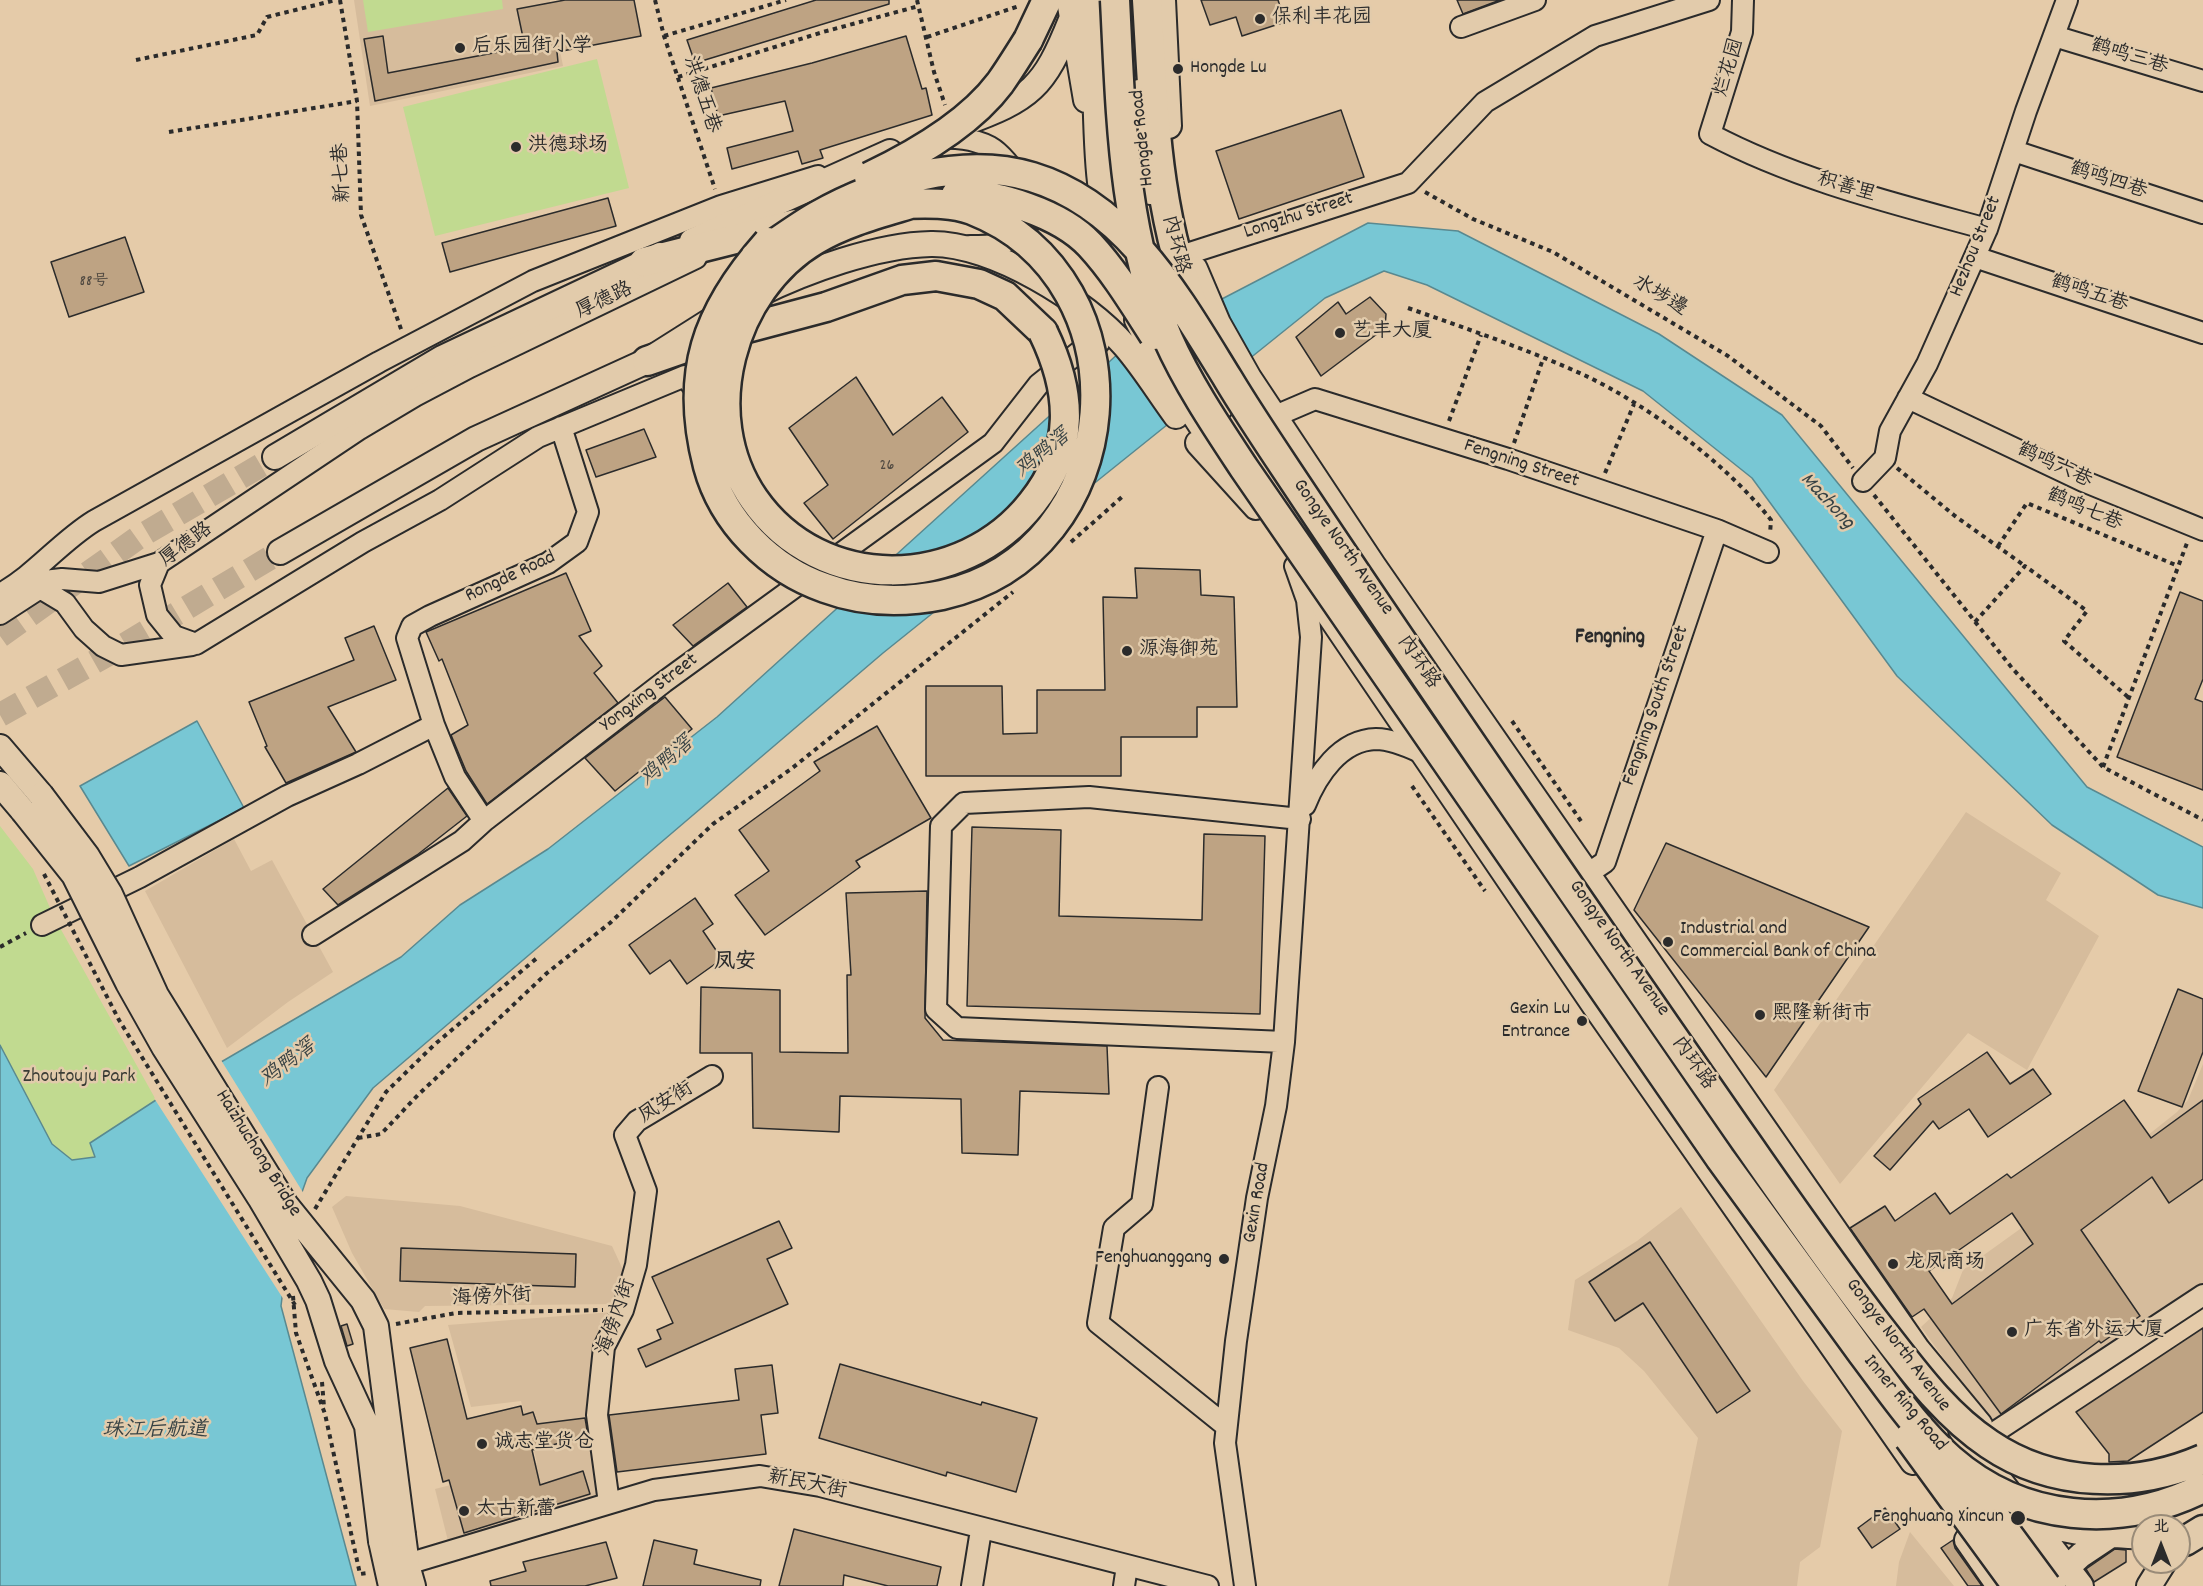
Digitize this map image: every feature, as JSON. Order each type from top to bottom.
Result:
[{"type":"highway","name":"内环路","points":[[1115,0],[1124,165],[1134,225],[1145,276],[1160,319],[1179,362],[1214,398],[1566,882],[1833,1267]]},
{"type":"highway","name":"内环路","points":[[1149,0],[1155,134],[1167,215],[1214,398],[1250,478],[1720,1158]]},
{"type":"highway","points":[[644,262],[730,241],[862,209],[894,204],[940,204],[971,209],[1002,225],[1040,253],[1069,291],[1088,332],[1096,384],[1092,438],[1082,475],[1063,511],[1035,546],[1019,561],[976,584],[954,592],[907,600],[883,600],[835,592],[793,573],[756,546],[726,510],[708,464],[698,408],[702,355],[710,327],[734,284],[755,257],[778,233],[812,206],[901,162],[973,112],[999,84],[1028,40],[1036,3]]},
{"type":"highway","points":[[755,257],[818,216],[868,193],[918,176],[968,170],[1032,177],[1065,192],[1113,223],[1148,258],[1176,295],[1214,398]]},
{"type":"highway","points":[[647,360],[728,333],[826,307],[902,280],[936,276],[957,278],[1005,296],[1043,332],[1063,382],[1066,412],[1056,460],[1042,489],[1019,520],[1003,535],[960,559],[938,566],[890,571],[866,569],[822,555],[782,530],[754,498],[735,461],[727,411],[728,375],[734,340],[748,311],[768,279],[816,239],[886,211],[936,197],[976,194],[1014,203],[1066,227],[1088,243],[1214,398]]},
{"type":"highway","points":[[685,376],[826,307]]},
{"type":"highway","points":[[1720,1158],[1864,1375],[2017,1586]]},
{"type":"highway","name":"Inner Ring Road","points":[[1720,1158],[1899,1403],[1935,1445],[1975,1478],[2020,1502],[2054,1512],[2079,1515],[2130,1513],[2169,1503],[2203,1488]]},
{"type":"highway","points":[[1833,1267],[1942,1441],[2048,1586]]},
{"type":"highway","name":"Inner Ring Road","points":[[1833,1267],[1932,1395],[1967,1428],[2002,1452],[2049,1471],[2112,1480],[2152,1476],[2203,1459]]},
{"type":"main road","points":[[1093,0],[1097,172],[1111,250],[1133,338]]},
{"type":"main road","name":"Hongde Road","points":[[1134,0],[1143,148],[1149,190],[1167,261],[1187,304]]},
{"type":"main road","points":[[1149,0],[1165,46]]},
{"type":"main road","points":[[1163,0],[1172,163],[1190,253],[1187,304],[1214,398],[1256,507],[1420,752],[1596,1008],[1998,1586]]},
{"type":"main road","points":[[1070,10],[1096,137]]},
{"type":"main road","points":[[275,457],[442,358],[644,262],[921,139],[1006,106],[1029,92],[1042,80],[1054,60],[1070,10]]},
{"type":"main road","points":[[280,552],[476,439],[647,360],[711,319],[764,292],[877,252],[930,244],[946,245],[987,256],[1050,285],[1133,338],[1214,398],[1273,417],[1573,888]]},
{"type":"main road","name":"Gongye North Avenue","points":[[1214,398],[1356,567],[1573,888],[1638,963],[1836,1264],[2074,1576]]},
{"type":"main road","name":"Haizhuchong Bridge","points":[[0,747],[41,795],[87,856],[110,894],[156,995],[286,1205],[363,1300],[376,1326],[392,1538]]},
{"type":"main road","name":"Haizhuchong Bridge","points":[[0,784],[74,875],[128,983],[164,1047],[260,1198],[309,1281],[318,1300],[337,1361],[367,1426],[392,1538]]},
{"type":"main road","points":[[1638,963],[1918,1350],[2022,1472],[2036,1479],[2076,1490],[2098,1491],[2149,1482],[2203,1451]]},
{"type":"main road","points":[[1778,1267],[1865,1336],[1952,1450],[1986,1486],[2027,1515],[2049,1526],[2131,1545]]},
{"type":"main road","points":[[2007,1457],[2027,1515]]},
{"type":"main road","points":[[2048,1586],[2074,1576],[2104,1539],[2203,1476]]},
{"type":"main road","points":[[1953,1520],[1991,1535],[2052,1546],[2104,1539],[2131,1538]]},
{"type":"main road","points":[[392,1538],[399,1577]]},
{"type":"street","points":[[1461,27],[1535,0]]},
{"type":"street","points":[[1408,183],[1485,102],[1595,36],[1709,0]]},
{"type":"street","name":"烂花园","points":[[1710,134],[1742,32],[1743,0]]},
{"type":"street","name":"Hezhou Street","points":[[1885,458],[1890,431],[1927,364],[1987,229],[2067,0]]},
{"type":"street","name":"鹤鸣三巷","points":[[2054,36],[2203,81]]},
{"type":"street","name":"积善里","points":[[1710,134],[1757,159],[1819,182],[1987,229]]},
{"type":"street","points":[[921,139],[956,137],[972,139],[992,148],[1017,172],[1026,192],[1029,222],[1027,228],[1009,241],[994,247],[946,245]]},
{"type":"street","points":[[1096,137],[1133,210],[1187,304]]},
{"type":"street","name":"鹤鸣四巷","points":[[2014,151],[2203,213]]},
{"type":"street","points":[[0,594],[19,583],[78,531],[94,521],[379,362],[533,281],[721,206],[794,182],[864,164]]},
{"type":"street","name":"Longzhu Street","points":[[1190,253],[1408,183]]},
{"type":"street","name":"厚德路","points":[[196,645],[174,636],[157,615],[150,585],[159,563],[358,430],[415,396],[470,366],[730,241]]},
{"type":"street","name":"鹤鸣五巷","points":[[1975,257],[2203,333]]},
{"type":"street","name":"Yongxing Street","points":[[313,935],[462,841],[484,820],[817,569],[993,444],[1039,384],[1084,348],[1104,342],[1133,338]]},
{"type":"street","points":[[0,614],[40,588],[65,603],[84,629],[103,646],[121,655],[196,645],[363,542],[440,500],[538,436],[685,376],[714,420],[736,484],[759,521],[779,544],[817,569]]},
{"type":"street","points":[[1214,398],[1444,737],[1573,888],[1622,991],[1865,1336]]},
{"type":"street","name":"鹤鸣六巷","points":[[1908,398],[2083,481],[2198,528]]},
{"type":"street","name":"Fengning Street","points":[[1273,417],[1315,399],[1508,459],[1717,530],[1768,552]]},
{"type":"street","name":"Rongde Road","points":[[434,725],[407,639],[412,626],[548,563],[577,542],[588,512],[561,427]]},
{"type":"street","points":[[1863,481],[1885,458]]},
{"type":"street","name":"Fengning South Street","points":[[1535,919],[1605,862],[1717,530]]},
{"type":"street","points":[[19,583],[62,579],[99,582],[159,563]]},
{"type":"street","name":"Gexin Road","points":[[1245,1586],[1225,1443],[1257,1198],[1276,1106],[1284,1042],[1311,637],[1307,600],[1295,566]]},
{"type":"street","points":[[42,925],[140,877],[287,796],[358,764],[434,725],[455,777],[484,820]]},
{"type":"street","points":[[1284,1042],[957,1029],[936,1009],[941,826],[964,803],[1089,797],[1300,819],[1319,777],[1335,757],[1357,743],[1376,739],[1420,752],[1444,737]]},
{"type":"street","points":[[1596,1008],[1622,991]]},
{"type":"street","name":"凤安街","points":[[625,1136],[637,1121],[712,1076]]},
{"type":"street","points":[[1158,1087],[1142,1204],[1114,1228],[1098,1323],[1226,1426]]},
{"type":"street","name":"海傍内街","points":[[609,1503],[597,1415],[604,1347],[623,1310],[636,1265],[646,1191],[625,1136]]},
{"type":"street","points":[[1989,1436],[2203,1295]]},
{"type":"street","name":"新民大街","points":[[399,1577],[609,1503],[654,1490],[760,1476],[820,1486],[981,1530],[1208,1586]]},
{"type":"street","points":[[1953,1520],[1988,1522],[2027,1515]]},
{"type":"street","points":[[972,1586],[981,1530]]},
{"type":"street","points":[[1124,1586],[1127,1566]]},
{"type":"path","points":[[136,60],[257,35],[267,17],[338,0]]},
{"type":"path","name":"新七巷","points":[[338,0],[357,101],[361,215],[404,338]]},
{"type":"path","name":"洪德五巷","points":[[655,0],[664,36],[718,198]]},
{"type":"path","points":[[664,36],[786,0]]},
{"type":"path","points":[[917,0],[948,114]]},
{"type":"path","points":[[927,37],[1036,3]]},
{"type":"path","points":[[678,77],[823,32],[919,6]]},
{"type":"path","points":[[169,132],[357,101]]},
{"type":"path","name":"水埗邊","points":[[1408,183],[1473,219],[1553,252],[1728,356],[1821,426],[2012,668],[2103,767],[2203,820]]},
{"type":"path","points":[[1408,308],[1585,376],[1634,404],[1702,452],[1752,496],[1771,520],[1768,552]]},
{"type":"path","points":[[1442,440],[1481,335]]},
{"type":"path","points":[[1508,459],[1543,359]]},
{"type":"path","points":[[1598,490],[1634,404]]},
{"type":"path","points":[[1885,458],[1955,516],[2087,611],[2064,641],[2129,698]]},
{"type":"path","points":[[1068,544],[1122,497]]},
{"type":"path","name":"鹤鸣七巷","points":[[1998,546],[2027,503],[2178,566]]},
{"type":"path","points":[[2103,767],[2178,566],[2198,528]]},
{"type":"path","points":[[1975,622],[2025,566]]},
{"type":"path","points":[[358,1138],[381,1134],[418,1095],[547,973],[610,923],[713,824],[800,763],[1015,591]]},
{"type":"path","points":[[1512,721],[1583,824]]},
{"type":"path","points":[[1412,786],[1485,891]]},
{"type":"path","points":[[0,947],[42,925]]},
{"type":"path","points":[[311,1215],[386,1092],[434,1045],[537,958]]},
{"type":"path","points":[[293,1289],[296,1333],[325,1414]]},
{"type":"path","name":"海傍外街","points":[[389,1325],[456,1313],[623,1310]]},
{"type":"path","points":[[321,1380],[325,1414],[360,1574],[399,1577]]},
{"type":"shaded area","name":"后乐园街小学","points":[[354,0],[550,0],[563,66],[370,106]]},
{"type":"shaded area","points":[[1966,812],[2061,873],[2046,900],[2099,936],[2027,1070],[1968,1033],[1840,1184],[1774,1090]]},
{"type":"shaded area","points":[[234,839],[251,871],[272,860],[333,972],[288,1002],[227,1048],[145,891]]},
{"type":"shaded area","points":[[2203,1064],[2203,1300],[2000,1436],[1921,1327],[1952,1298],[1963,1270],[2123,1155],[2177,1112],[2188,1100]]},
{"type":"shaded area","points":[[346,1196],[460,1206],[612,1246],[624,1272],[620,1304],[425,1306],[419,1312],[384,1309],[352,1253],[332,1207]]},
{"type":"shaded area","points":[[1681,1207],[1803,1381],[1842,1431],[1820,1547],[1800,1562],[1797,1586],[1668,1586],[1698,1438],[1644,1371],[1619,1348],[1568,1330],[1575,1280],[1637,1241]]},
{"type":"shaded area","points":[[612,1312],[595,1352],[604,1501],[449,1545],[435,1489],[537,1463],[521,1401],[471,1407],[448,1325]]},
{"type":"shaded area","points":[[1910,1532],[1954,1586],[1896,1586],[1899,1562]]},
{"type":"green space","points":[[363,0],[502,0],[503,9],[368,32]]},
{"type":"green space","name":"洪德球场","points":[[597,59],[629,188],[435,236],[403,107]]},
{"type":"green space","name":"Zhoutouju Park","points":[[0,826],[33,869],[54,917],[156,1100],[91,1143],[95,1157],[72,1160],[52,1144],[0,1045]]},
{"type":"water","points":[[1368,223],[1458,231],[1659,334],[1782,415],[2087,787],[2203,847],[2203,908],[2158,895],[2052,825],[1897,676],[1752,478],[1643,391],[1427,285],[1384,271],[1325,298],[883,653],[373,1088],[307,1178],[291,1223],[281,1306],[356,1586],[0,1586],[0,1045],[52,1144],[72,1160],[95,1157],[90,1143],[156,1100],[401,957],[460,905],[548,849],[717,717],[1120,352]]},
{"type":"water","points":[[197,721],[244,808],[129,866],[80,786]]},
{"type":"pier","points":[[221,1060],[304,1194],[294,1224],[284,1300],[154,1098]]},
{"type":"building","points":[[565,0],[634,0],[641,36],[557,52],[558,62],[375,101],[364,39],[383,36],[388,73],[525,47],[517,9]]},
{"type":"building","points":[[816,0],[889,0],[889,4],[695,63],[687,40]]},
{"type":"building","name":"保利丰花园","points":[[1201,0],[1278,0],[1285,22],[1242,36],[1236,17],[1210,25]]},
{"type":"building","points":[[1457,0],[1500,0],[1463,14]]},
{"type":"building","points":[[906,36],[922,89],[926,88],[932,115],[820,150],[823,158],[802,164],[798,151],[732,169],[727,148],[793,131],[785,101],[718,116],[711,88],[812,63]]},
{"type":"building","points":[[1341,110],[1364,177],[1239,219],[1216,151]]},
{"type":"building","points":[[608,198],[616,226],[450,272],[442,243]]},
{"type":"building","points":[[125,237],[144,292],[69,317],[51,262]]},
{"type":"building","name":"艺丰大厦","points":[[1370,297],[1386,314],[1385,328],[1321,376],[1296,337],[1338,302],[1346,314]]},
{"type":"building","points":[[856,377],[893,435],[942,397],[968,432],[833,539],[804,503],[828,485],[789,428]]},
{"type":"building","points":[[644,429],[656,457],[596,477],[586,450]]},
{"type":"building","points":[[1135,568],[1200,570],[1201,595],[1234,597],[1237,707],[1197,707],[1197,737],[1121,737],[1121,776],[926,776],[926,686],[1002,686],[1003,734],[1037,733],[1037,690],[1105,690],[1103,597],[1137,598]]},
{"type":"building","points":[[566,573],[591,631],[579,636],[602,666],[594,673],[618,703],[487,804],[466,771],[451,735],[468,725],[442,659],[439,661],[426,632]]},
{"type":"building","points":[[728,583],[747,607],[693,646],[673,625]]},
{"type":"building","points":[[2180,592],[2203,601],[2203,679],[2195,699],[2203,702],[2203,790],[2117,757]]},
{"type":"building","points":[[374,626],[396,680],[328,707],[356,752],[286,783],[265,747],[267,746],[249,702],[354,660],[345,638]]},
{"type":"building","points":[[665,697],[692,729],[615,791],[585,758]]},
{"type":"building","points":[[877,726],[931,818],[856,861],[860,867],[765,935],[735,895],[769,871],[739,830],[820,771],[814,762]]},
{"type":"building","points":[[448,788],[467,816],[417,855],[338,905],[323,889]]},
{"type":"building","points":[[972,827],[1061,830],[1059,916],[1202,920],[1204,834],[1265,836],[1260,1014],[967,1006]]},
{"type":"building","points":[[1666,843],[1869,927],[1766,1077],[1634,910]]},
{"type":"building","points":[[927,891],[925,1018],[943,1040],[1107,1046],[1109,1094],[1020,1091],[1018,1155],[962,1153],[961,1099],[840,1096],[839,1132],[753,1128],[752,1053],[700,1053],[701,987],[780,990],[780,1052],[848,1053],[847,975],[851,975],[846,893]]},
{"type":"building","points":[[695,898],[713,924],[703,931],[722,959],[687,984],[670,960],[650,974],[629,945]]},
{"type":"building","points":[[2178,989],[2203,999],[2203,1052],[2182,1107],[2138,1091]]},
{"type":"building","points":[[1987,1052],[2010,1084],[2033,1069],[2051,1094],[1988,1137],[1969,1109],[1939,1129],[1933,1121],[1890,1170],[1874,1156],[1921,1104],[1918,1099]]},
{"type":"building","points":[[2124,1100],[2151,1138],[2203,1100],[2203,1179],[2169,1203],[2152,1177],[2081,1230],[2140,1316],[2101,1343],[2099,1341],[2001,1414],[1924,1309],[1912,1317],[1850,1228],[1885,1206],[1895,1221],[1935,1193],[1950,1214],[2007,1174],[2011,1178]],"holes":[[[2012,1213],[2033,1244],[1952,1304],[1929,1271]]]},
{"type":"building","points":[[779,1221],[792,1248],[767,1259],[788,1304],[646,1367],[638,1349],[661,1339],[657,1330],[673,1323],[652,1277]]},
{"type":"building","points":[[1650,1242],[1750,1391],[1717,1413],[1643,1303],[1615,1321],[1589,1282]]},
{"type":"building","points":[[401,1248],[576,1254],[575,1287],[400,1281]]},
{"type":"building","points":[[347,1324],[353,1344],[347,1346],[341,1326]]},
{"type":"building","points":[[2203,1328],[2203,1412],[2128,1461],[2109,1462],[2109,1454],[2076,1412]]},
{"type":"building","points":[[447,1339],[467,1419],[521,1406],[523,1415],[533,1412],[537,1424],[585,1418],[588,1436],[532,1450],[540,1485],[583,1471],[590,1494],[464,1533],[449,1480],[443,1482],[410,1348]]},
{"type":"building","points":[[840,1364],[981,1405],[982,1402],[1037,1418],[1016,1492],[947,1472],[946,1476],[819,1438]]},
{"type":"building","points":[[772,1365],[778,1413],[761,1415],[766,1454],[617,1472],[609,1415],[739,1400],[735,1369]]},
{"type":"building","points":[[1885,1508],[1900,1529],[1872,1548],[1858,1528]]},
{"type":"building","points":[[794,1529],[941,1567],[937,1586],[888,1586],[844,1575],[843,1586],[779,1586]]},
{"type":"building","points":[[654,1540],[697,1550],[694,1564],[761,1580],[760,1586],[643,1586]]},
{"type":"building","points":[[1953,1540],[1955,1548],[1982,1586],[1968,1586],[1941,1548]]},
{"type":"building","points":[[606,1542],[617,1578],[585,1586],[491,1586],[490,1581],[526,1571],[523,1562]]},
{"type":"building","points":[[2115,1549],[2126,1550],[2126,1562],[2094,1582],[2086,1569]]},
{"type":"tunnel","points":[[0,636],[139,537],[275,457]]},
{"type":"tunnel","points":[[0,715],[114,651],[280,552]]},
{"type":"place","name":"保利丰花园","points":[[1260,19]]},
{"type":"place","name":"后乐园街小学","points":[[460,48]]},
{"type":"place","name":"Hongde Lu","points":[[1178,69]]},
{"type":"place","name":"洪德球场","points":[[516,147]]},
{"type":"place","name":"艺丰大厦","points":[[1340,333]]},
{"type":"place","name":"源海御苑","points":[[1127,651]]},
{"type":"place","name":"Industrial and Commercial Bank of China","points":[[1668,942]]},
{"type":"place","name":"熙隆新街市","points":[[1760,1015]]},
{"type":"place","name":"Gexin Lu Entrance","points":[[1582,1021]]},
{"type":"place","name":"Fenghuanggang","points":[[1224,1259]]},
{"type":"place","name":"龙凤商场","points":[[1893,1264]]},
{"type":"place","name":"广东省外运大厦","points":[[2012,1332]]},
{"type":"place","name":"诚志堂货仓","points":[[482,1444]]},
{"type":"place","name":"太古新蕾","points":[[464,1511]]},
{"type":"place","name":"Fenghuang Xincun","points":[[2018,1518]]},
{"type":"district","name":"Fengning","points":[[1610,639]]},
{"type":"district","name":"凤安","points":[[735,964]]},
{"type":"water label","name":"鸡鸭滘","points":[[1044,455]]},
{"type":"water label","name":"Machong","points":[[1826,502]]},
{"type":"water label","name":"鸡鸭滘","points":[[668,763]]},
{"type":"water label","name":"鸡鸭滘","points":[[289,1065]]},
{"type":"water label","name":"珠江后航道","points":[[155,1432]]}]
